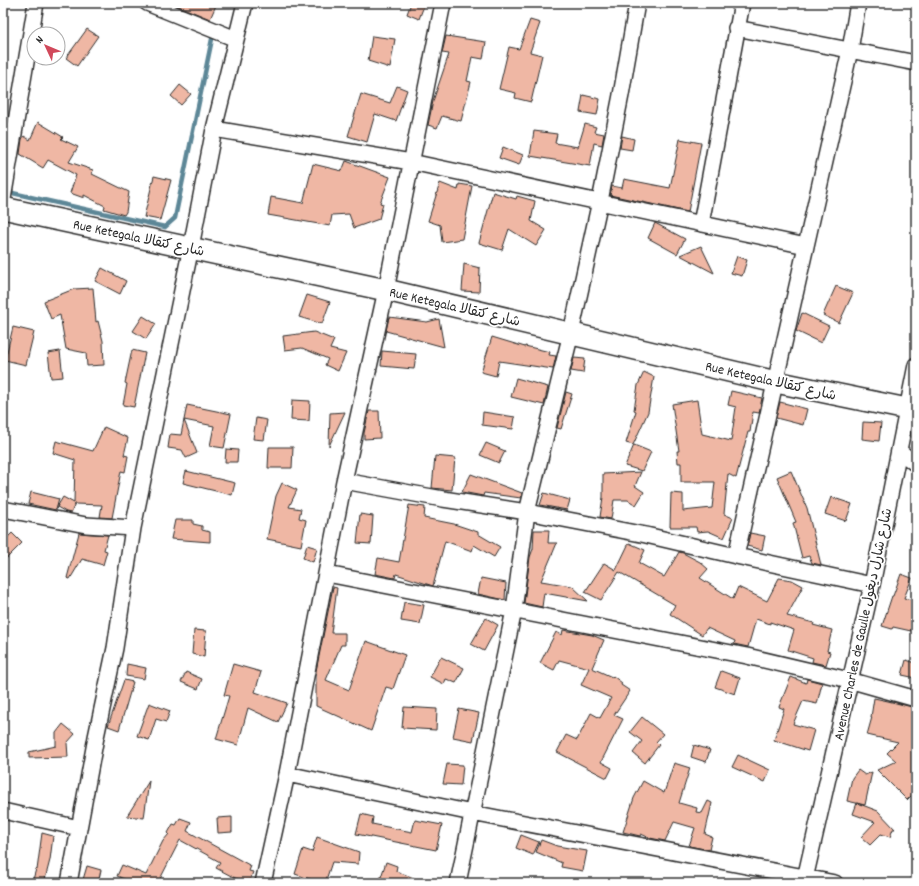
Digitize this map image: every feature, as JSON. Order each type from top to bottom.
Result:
[{"type":"street","points":[[3,199],[36,3]]},
{"type":"street","points":[[147,3],[236,39]]},
{"type":"street","points":[[68,883],[115,648],[133,528],[214,129],[245,3]]},
{"type":"street","points":[[263,883],[287,774],[344,481],[386,290],[443,3]]},
{"type":"street","points":[[458,883],[514,610],[527,512],[571,333],[600,201],[637,3]]},
{"type":"street","points":[[701,224],[736,28],[742,3]]},
{"type":"street","points":[[736,556],[850,50],[858,3]]},
{"type":"street","points":[[736,28],[916,64]]},
{"type":"street","points":[[214,129],[411,162],[806,246]]},
{"type":"street","name":"Rue Ketegala شارع كتقالا","points":[[3,208],[191,247],[386,290],[776,382],[911,410]]},
{"type":"street","name":"Avenue Charles de Gaulle شارع شارل ديغول","points":[[805,880],[849,680],[872,585],[899,451],[911,410],[916,365]]},
{"type":"street","points":[[899,451],[916,464]]},
{"type":"street","points":[[344,481],[443,499],[527,512],[646,535],[872,585]]},
{"type":"street","points":[[3,509],[86,525],[133,528]]},
{"type":"street","points":[[327,574],[747,656],[849,680],[916,698]]},
{"type":"street","points":[[287,774],[805,880],[835,883]]},
{"type":"street","points":[[3,811],[79,828]]},
{"type":"building","points":[[171,3],[217,3],[210,19]]},
{"type":"building","points":[[411,3],[425,3],[419,19],[407,14]]},
{"type":"building","points":[[530,20],[540,23],[530,52],[542,55],[531,102],[515,98],[516,93],[499,89],[509,47],[519,49]]},
{"type":"building","points":[[87,29],[98,36],[77,66],[66,58]]},
{"type":"building","points":[[372,36],[395,39],[390,68],[368,61]]},
{"type":"building","points":[[446,36],[486,42],[483,59],[472,57],[467,81],[471,82],[461,121],[442,116],[437,128],[428,125],[433,101],[449,54],[442,53]]},
{"type":"building","points":[[180,85],[191,94],[181,105],[171,96]]},
{"type":"building","points":[[397,86],[407,90],[396,121],[375,114],[367,142],[348,136],[361,94],[390,103]]},
{"type":"building","points":[[583,95],[600,99],[597,115],[580,112]]},
{"type":"building","points":[[38,122],[63,137],[61,139],[78,147],[69,162],[93,170],[92,174],[129,192],[126,212],[124,215],[104,209],[105,206],[84,195],[84,198],[70,193],[76,175],[48,160],[43,168],[20,154],[22,139],[24,136],[30,140]]},
{"type":"building","points":[[585,124],[596,127],[594,132],[604,134],[602,145],[594,143],[590,166],[530,156],[534,131],[557,134],[555,143],[578,147]]},
{"type":"building","points":[[622,136],[634,139],[632,150],[620,148]]},
{"type":"building","points":[[680,139],[701,143],[688,212],[610,195],[612,186],[622,188],[624,179],[670,188]]},
{"type":"building","points":[[503,147],[523,155],[519,165],[499,158]]},
{"type":"building","points":[[346,161],[390,177],[380,203],[383,204],[379,219],[354,228],[349,214],[332,215],[330,226],[268,215],[271,197],[303,203],[313,164],[342,171]]},
{"type":"building","points":[[154,176],[171,180],[160,220],[144,217]]},
{"type":"building","points":[[440,183],[458,190],[459,184],[472,186],[462,239],[442,242],[440,225],[428,221]]},
{"type":"building","points":[[493,192],[516,199],[517,196],[535,201],[531,221],[546,230],[536,246],[509,229],[502,250],[479,243]]},
{"type":"building","points":[[655,223],[685,239],[677,254],[648,238]]},
{"type":"building","points":[[701,246],[714,273],[680,255]]},
{"type":"building","points":[[737,256],[747,260],[742,276],[731,273]]},
{"type":"building","points":[[464,264],[480,268],[479,292],[462,291]]},
{"type":"building","points":[[102,268],[126,281],[120,294],[95,281]]},
{"type":"building","points":[[836,286],[853,293],[839,323],[823,315]]},
{"type":"building","points":[[93,288],[96,322],[98,321],[103,341],[104,365],[87,366],[86,353],[66,349],[60,315],[51,319],[44,301],[74,289]]},
{"type":"building","points":[[307,295],[330,302],[322,324],[299,317]]},
{"type":"building","points":[[802,313],[829,326],[821,343],[796,331]]},
{"type":"building","points":[[143,316],[156,324],[146,339],[133,331]]},
{"type":"building","points":[[389,317],[427,322],[439,319],[444,347],[386,331]]},
{"type":"building","points":[[13,327],[34,332],[26,365],[5,360]]},
{"type":"building","points":[[314,332],[334,340],[330,349],[346,353],[338,371],[325,365],[328,359],[302,348],[285,350],[283,336]]},
{"type":"building","points":[[492,337],[525,347],[550,352],[549,355],[556,356],[553,369],[499,361],[496,376],[481,372]]},
{"type":"building","points":[[132,350],[145,353],[134,407],[123,405],[127,384],[125,383]]},
{"type":"building","points":[[60,351],[63,377],[51,378],[48,353]]},
{"type":"building","points":[[382,351],[416,354],[414,369],[381,366]]},
{"type":"building","points":[[574,358],[585,359],[583,373],[571,371]]},
{"type":"building","points":[[644,372],[654,377],[648,412],[633,445],[626,443],[636,411],[634,410],[638,385]]},
{"type":"building","points":[[516,378],[548,387],[544,405],[511,397]]},
{"type":"building","points":[[731,391],[762,398],[759,413],[753,412],[750,432],[748,432],[736,478],[728,474],[724,514],[733,518],[724,538],[708,531],[697,532],[696,527],[670,527],[671,493],[683,494],[683,511],[712,508],[715,482],[681,482],[681,463],[678,463],[677,451],[679,451],[672,404],[697,400],[702,434],[731,441],[736,407],[728,405]]},
{"type":"building","points":[[566,392],[572,394],[561,429],[557,428]]},
{"type":"building","points":[[292,400],[310,401],[309,421],[291,420]]},
{"type":"building","points":[[780,402],[807,409],[803,425],[776,418]]},
{"type":"building","points":[[187,405],[231,414],[224,448],[210,446],[214,426],[184,420]]},
{"type":"building","points":[[369,411],[379,411],[380,438],[364,439]]},
{"type":"building","points":[[345,412],[329,446],[330,413]]},
{"type":"building","points":[[483,412],[515,417],[513,429],[482,425]]},
{"type":"building","points":[[256,418],[267,420],[264,440],[253,439]]},
{"type":"building","points":[[184,420],[197,453],[186,458],[182,450],[168,448],[170,434],[181,435]]},
{"type":"building","points":[[863,422],[881,423],[879,441],[862,439]]},
{"type":"building","points":[[104,427],[128,438],[124,455],[128,456],[125,472],[121,471],[112,518],[100,517],[102,505],[75,504],[71,513],[66,512],[57,507],[63,497],[74,503],[75,460],[53,453],[56,441],[93,451]]},
{"type":"building","points":[[486,443],[505,451],[499,463],[480,455]]},
{"type":"building","points":[[634,445],[651,452],[642,471],[625,466]]},
{"type":"building","points":[[269,447],[293,447],[292,468],[268,468]]},
{"type":"building","points":[[226,449],[238,450],[237,462],[225,462]]},
{"type":"building","points":[[435,456],[455,458],[452,490],[432,488]]},
{"type":"building","points":[[186,471],[235,483],[232,495],[183,483]]},
{"type":"building","points":[[791,471],[807,508],[821,565],[812,563],[809,556],[802,558],[793,523],[796,522],[777,477]]},
{"type":"building","points":[[641,472],[635,486],[644,492],[636,505],[628,500],[614,500],[611,519],[600,517],[603,497],[603,474]]},
{"type":"building","points":[[471,474],[522,493],[521,498],[484,493],[483,496],[462,492]]},
{"type":"building","points":[[282,483],[297,490],[289,507],[301,509],[299,518],[306,520],[301,546],[267,539],[276,496]]},
{"type":"building","points":[[31,492],[59,499],[56,510],[28,504]]},
{"type":"building","points":[[544,493],[570,500],[567,510],[540,505]]},
{"type":"building","points":[[831,497],[852,504],[846,521],[825,514]]},
{"type":"building","points":[[409,505],[425,507],[424,518],[454,524],[478,532],[478,534],[500,547],[494,557],[474,545],[472,551],[445,541],[433,586],[396,574],[395,578],[375,574],[378,558],[399,562]]},
{"type":"building","points":[[360,514],[373,516],[371,544],[357,543]]},
{"type":"building","points":[[175,520],[193,520],[193,524],[202,526],[202,530],[210,532],[210,542],[171,539]]},
{"type":"building","points":[[534,530],[549,530],[548,543],[557,543],[541,581],[572,586],[588,601],[544,593],[542,607],[524,603],[530,557],[533,549]]},
{"type":"building","points":[[12,533],[22,543],[3,562],[3,542]]},
{"type":"building","points":[[79,533],[108,535],[104,550],[107,551],[103,565],[82,559],[70,579],[67,578]]},
{"type":"building","points":[[750,533],[765,536],[762,550],[747,546]]},
{"type":"building","points":[[629,543],[645,550],[639,563],[664,577],[679,552],[700,562],[708,569],[700,578],[733,599],[738,587],[767,601],[779,578],[792,580],[803,586],[787,616],[814,623],[813,625],[832,630],[827,651],[830,652],[826,665],[812,662],[813,658],[788,650],[794,630],[770,622],[770,624],[756,619],[748,647],[734,644],[735,641],[707,628],[702,635],[670,614],[675,605],[619,572],[601,600],[585,592],[604,563],[616,570]]},
{"type":"building","points":[[307,545],[317,548],[313,562],[303,558]]},
{"type":"building","points":[[901,574],[912,578],[904,598],[916,601],[911,631],[893,627],[892,629],[882,626]]},
{"type":"building","points":[[481,578],[506,583],[505,600],[478,594]]},
{"type":"building","points":[[333,587],[337,588],[331,633],[345,633],[345,645],[341,645],[326,680],[349,690],[366,641],[405,655],[393,689],[386,687],[371,731],[316,706],[316,671]]},
{"type":"building","points":[[404,602],[424,605],[420,624],[401,621]]},
{"type":"building","points":[[486,618],[498,625],[484,651],[471,644]]},
{"type":"building","points":[[194,630],[206,631],[204,657],[192,654]]},
{"type":"building","points":[[563,630],[592,635],[604,640],[592,668],[612,677],[613,676],[622,683],[621,685],[630,691],[614,715],[623,719],[601,762],[612,768],[607,778],[557,752],[566,735],[577,740],[591,713],[600,718],[611,698],[581,685],[589,668],[559,660],[554,670],[540,663],[556,632],[562,635]]},
{"type":"building","points":[[441,657],[464,668],[456,683],[446,679],[444,684],[430,677]]},
{"type":"building","points":[[906,660],[916,663],[916,678],[902,675]]},
{"type":"building","points":[[127,664],[146,668],[144,679],[126,676]]},
{"type":"building","points":[[233,664],[261,672],[255,692],[287,703],[278,722],[248,708],[238,745],[216,739],[229,696],[224,695]]},
{"type":"building","points":[[721,671],[740,678],[735,694],[715,687]]},
{"type":"building","points":[[186,672],[202,679],[198,689],[181,682]]},
{"type":"building","points":[[791,677],[806,683],[807,679],[822,683],[817,704],[803,701],[793,724],[814,730],[808,751],[774,740],[784,709],[779,707]]},
{"type":"building","points":[[124,680],[133,682],[119,730],[108,726]]},
{"type":"building","points":[[874,698],[916,708],[916,791],[907,800],[877,770],[896,761],[887,753],[898,742],[867,735],[872,717]]},
{"type":"building","points":[[149,703],[170,711],[166,722],[156,719],[149,740],[137,736]]},
{"type":"building","points":[[404,707],[437,709],[436,730],[402,728]]},
{"type":"building","points":[[459,709],[479,713],[473,741],[453,737]]},
{"type":"building","points":[[642,717],[663,734],[656,742],[659,745],[645,763],[633,753],[642,741],[630,732]]},
{"type":"building","points":[[63,724],[75,734],[67,743],[68,757],[29,758],[29,752],[56,746],[56,733]]},
{"type":"building","points":[[694,745],[710,750],[706,762],[691,757]]},
{"type":"building","points":[[738,755],[770,770],[765,782],[732,767]]},
{"type":"building","points":[[674,763],[690,768],[679,803],[697,808],[696,812],[702,813],[708,801],[712,803],[705,834],[712,837],[709,850],[689,846],[695,828],[674,822],[665,841],[650,838],[641,834],[640,836],[623,832],[634,798],[643,781],[664,793]]},
{"type":"building","points":[[447,764],[463,765],[461,785],[443,784]]},
{"type":"building","points":[[858,770],[865,775],[872,772],[865,805],[847,801],[852,778]]},
{"type":"building","points":[[149,781],[144,818],[127,816]]},
{"type":"building","points":[[857,803],[878,811],[895,829],[893,829],[890,837],[881,834],[870,845],[861,837],[875,822],[853,814]]},
{"type":"building","points":[[361,814],[373,817],[372,824],[412,832],[415,820],[442,825],[436,850],[356,834]]},
{"type":"building","points":[[232,817],[232,832],[218,833],[217,818]]},
{"type":"building","points":[[180,818],[191,822],[187,831],[251,866],[249,871],[253,872],[249,883],[235,878],[216,868],[220,862],[180,840],[159,881],[164,883],[134,883],[117,876],[122,865],[146,875],[173,824],[176,825]]},
{"type":"building","points":[[42,833],[53,836],[50,860],[44,883],[32,883],[36,869],[37,870]]},
{"type":"building","points":[[521,835],[539,842],[533,855],[516,848]]},
{"type":"building","points":[[317,837],[359,852],[358,864],[332,862],[325,883],[295,874],[303,849],[312,852]]},
{"type":"building","points":[[541,840],[557,846],[587,851],[583,871],[561,867],[562,863],[536,852]]},
{"type":"building","points":[[386,862],[397,866],[396,871],[424,883],[379,883]]},
{"type":"building","points":[[87,866],[101,870],[98,883],[82,883]]},
{"type":"waterway","points":[[8,192],[165,227],[175,218],[212,39]]}]
